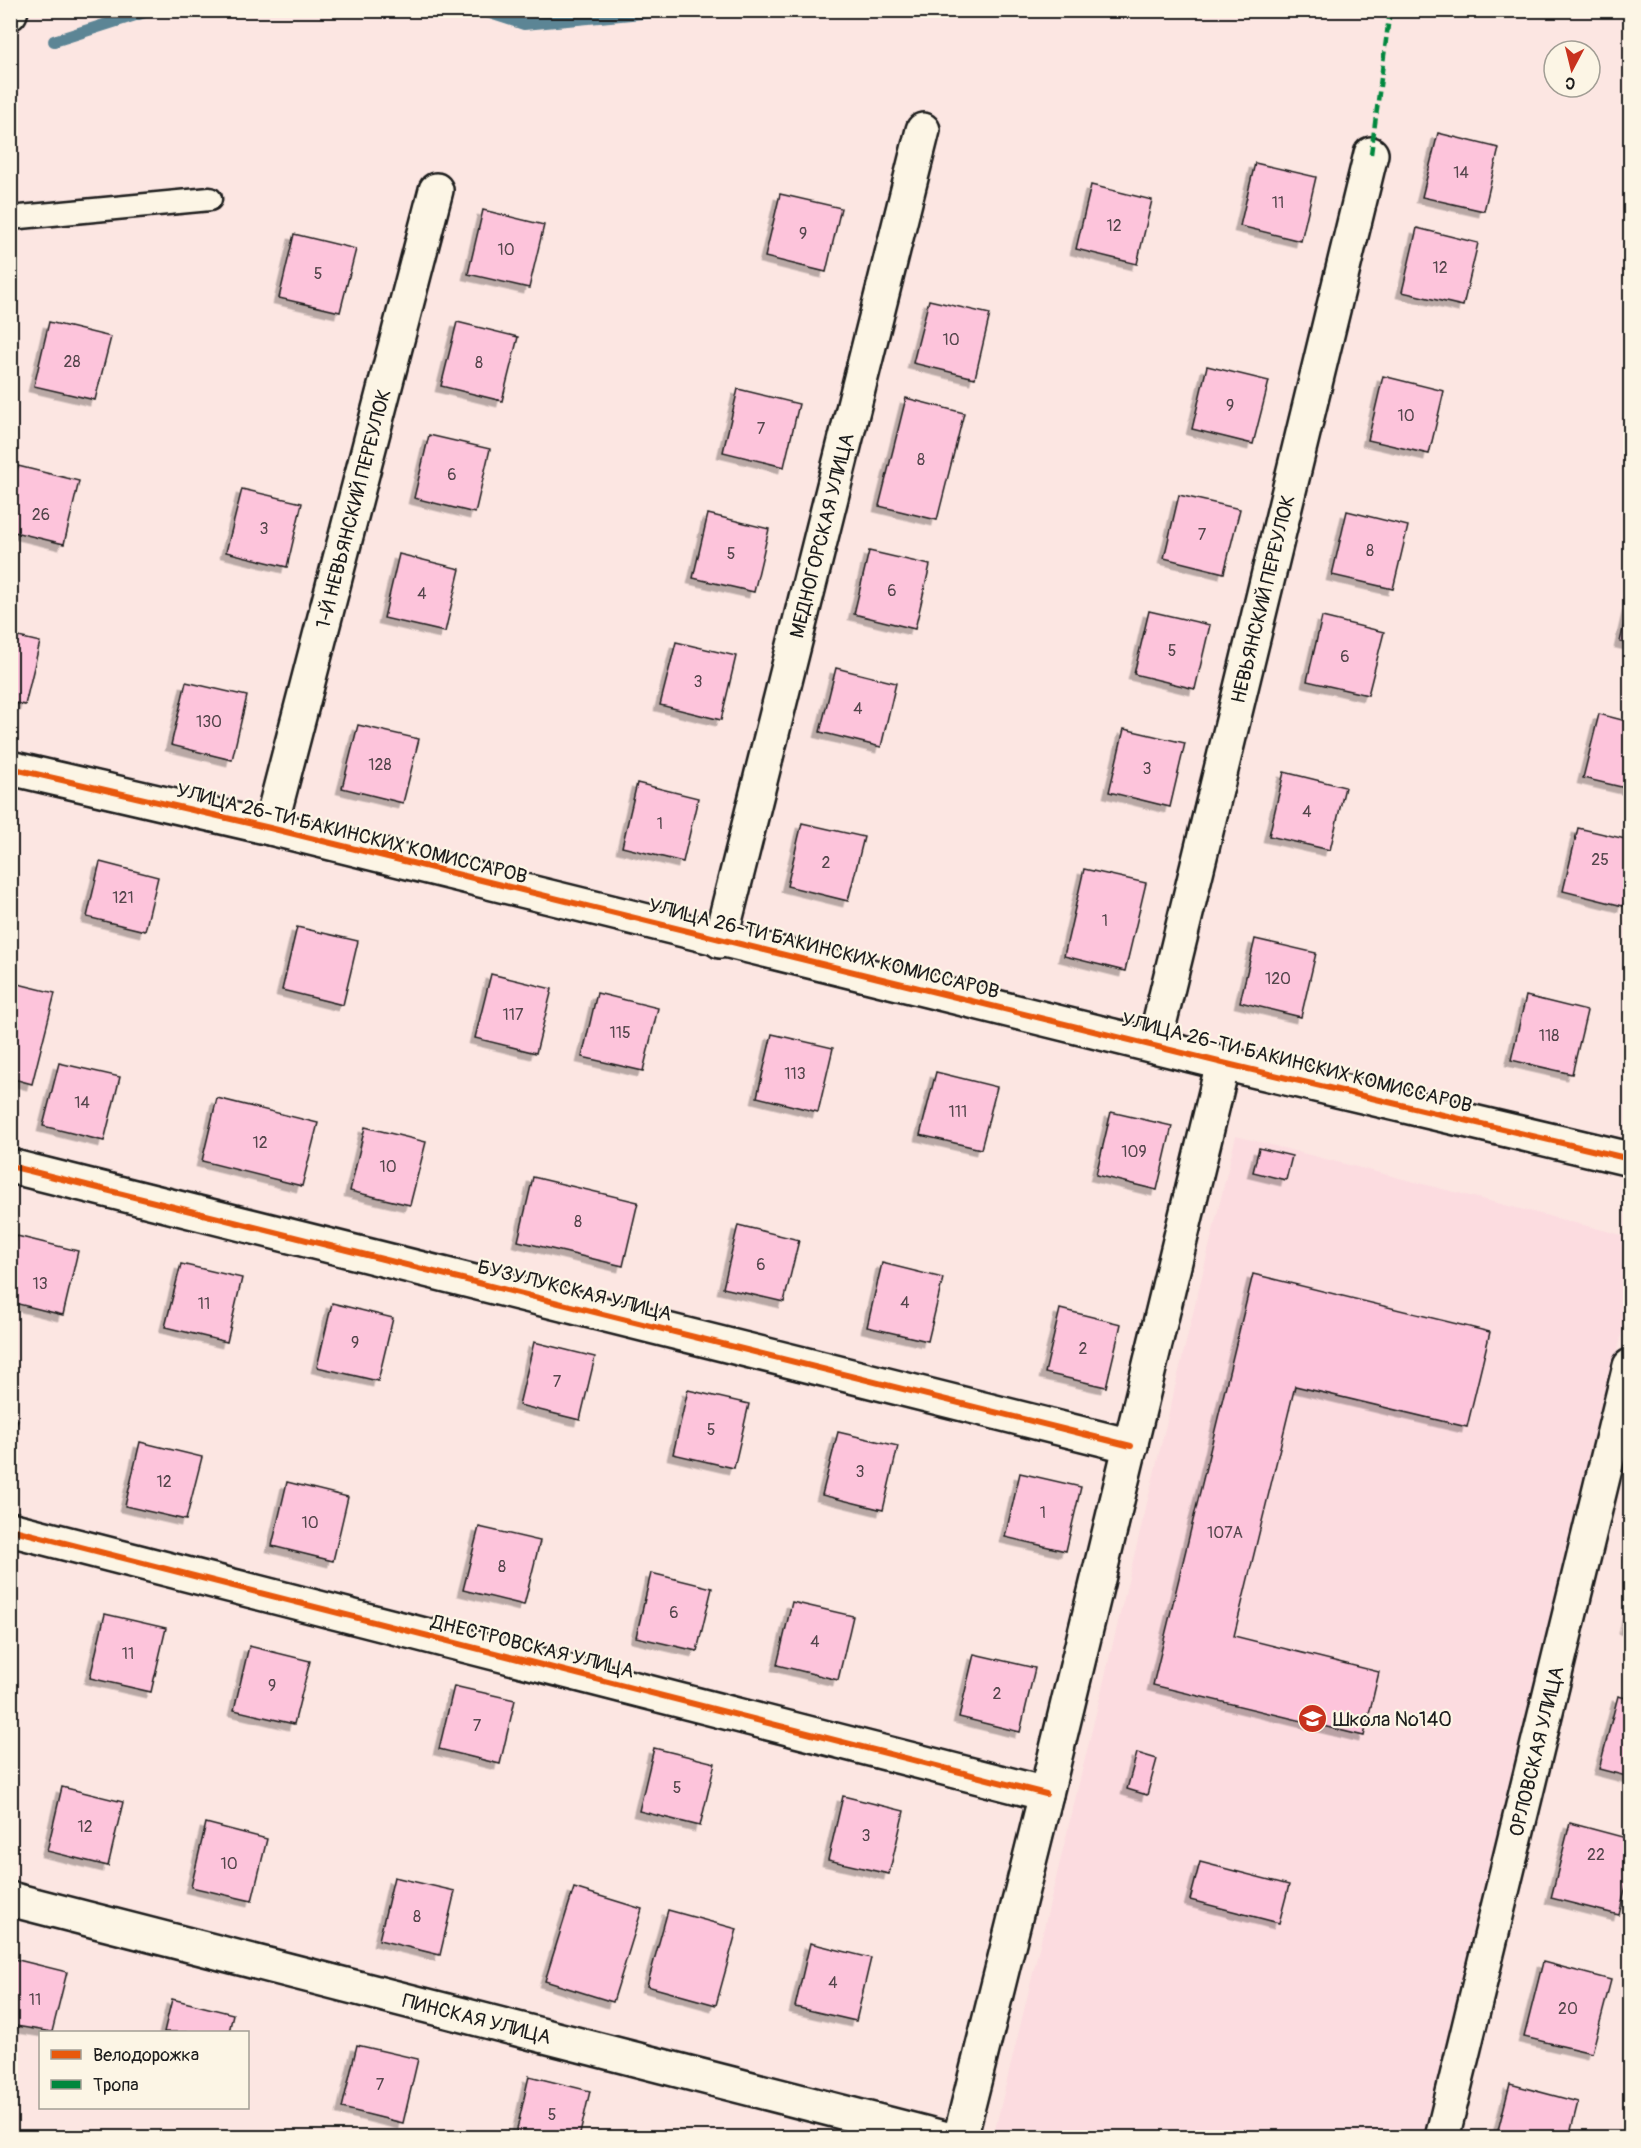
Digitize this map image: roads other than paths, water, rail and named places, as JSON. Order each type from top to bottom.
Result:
[{"type":"street","name":"МЕДНОГОРСКАЯ УЛИЦА","points":[[720,941],[923,130]]},
{"type":"street","name":"НЕВЬЯНСКИЙ ПЕРЕУЛОК","points":[[1154,1045],[1371,154]]},
{"type":"street","name":"1-Й НЕВЬЯНСКИЙ ПЕРЕУЛОК","points":[[270,828],[436,190]]},
{"type":"street","name":"УЛИЦА 26-ТИ БАКИНСКИХ КОМИССАРОВ","points":[[10,768],[270,828],[720,941],[1630,1159]]},
{"type":"street","points":[[960,2138],[1223,1063]]},
{"type":"street","name":"БУЗУЛУКСКАЯ УЛИЦА","points":[[10,1166],[1131,1446]]},
{"type":"street","name":"ОРЛОВСКАЯ УЛИЦА","points":[[1442,2138],[1630,1366]]},
{"type":"street","name":"ДНЕСТРОВСКАЯ УЛИЦА","points":[[10,1529],[1046,1794]]},
{"type":"street","name":"ПИНСКАЯ УЛИЦА","points":[[10,1899],[943,2138]]},
{"type":"lane","points":[[10,218],[210,199]]},
{"type":"waterway","points":[[54,41],[151,10]]},
{"type":"waterway","points":[[481,10],[524,24],[674,10]]},
{"type":"place","name":"Школа №140","points":[[1312,1719]]}]
